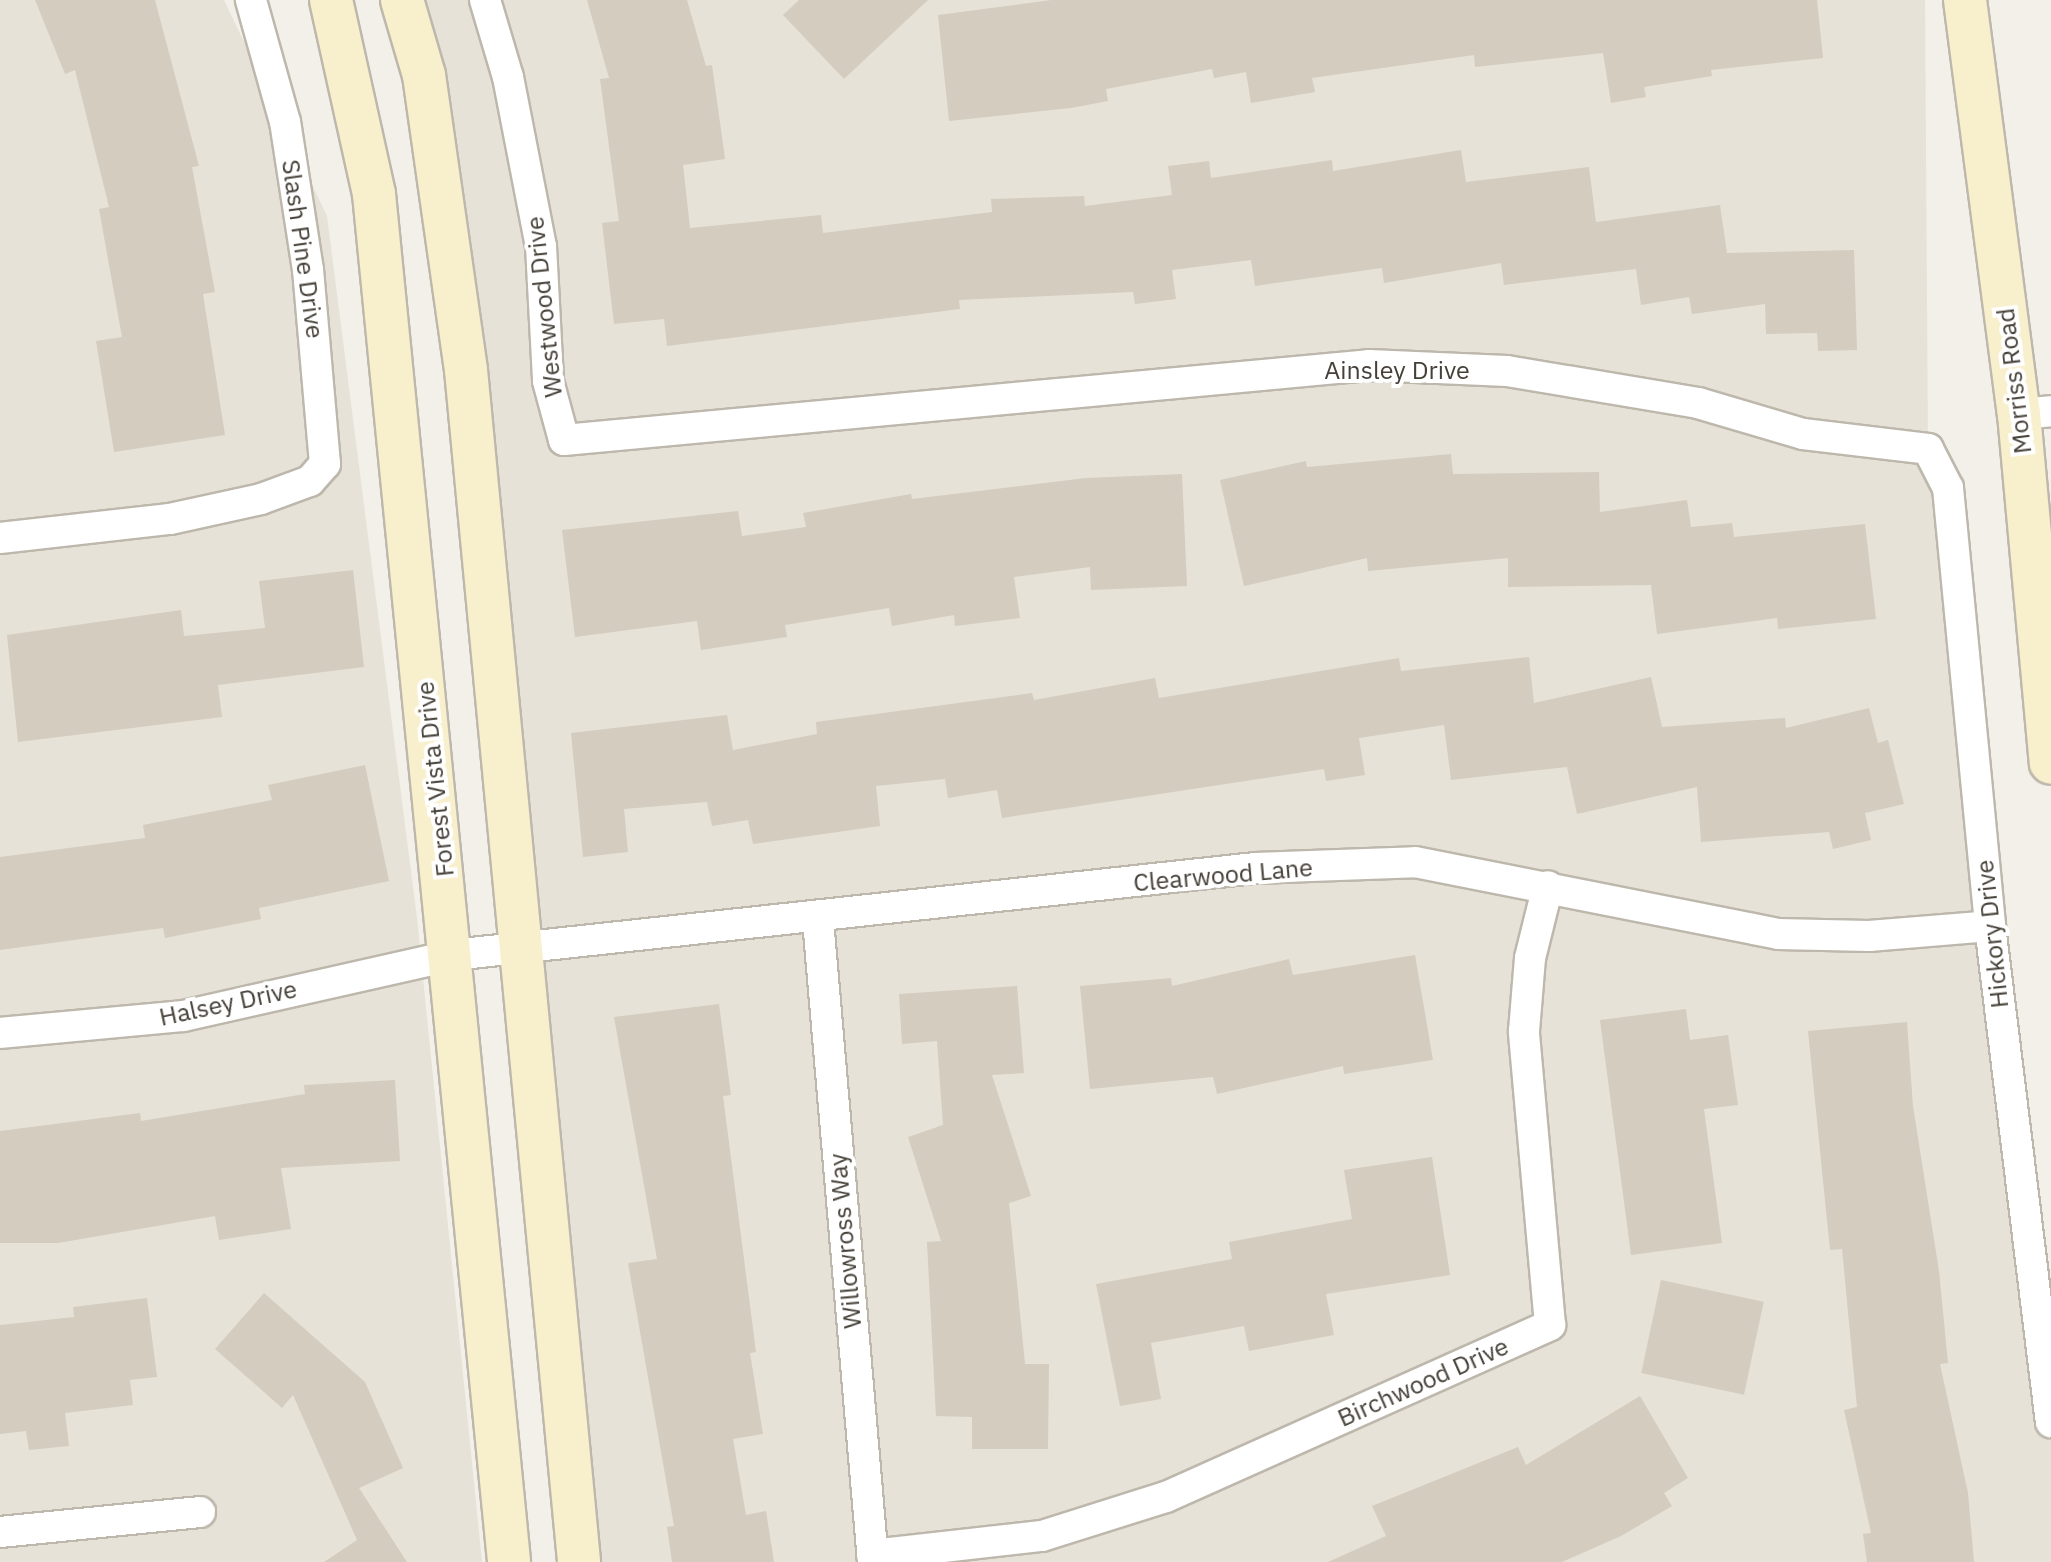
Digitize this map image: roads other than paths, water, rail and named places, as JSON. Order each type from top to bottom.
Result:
[{"type":"main road","name":"Forest Vista Drive","points":[[331,0],[374,194],[453,955],[509,1562]]},
{"type":"main road","points":[[402,0],[424,75],[466,370],[579,1562]]},
{"type":"main road","name":"Morriss Road","points":[[1965,0],[2035,412],[2051,763]]},
{"type":"street","name":"Slash Pine Drive","points":[[0,538],[170,518],[296,488],[324,464],[319,367],[284,122],[251,0]]},
{"type":"street","name":"Westwood Drive","points":[[484,0],[508,77],[542,246],[548,381],[564,440],[860,410]]},
{"type":"street","name":"Ainsley Drive","points":[[860,410],[1368,365],[1507,371],[1698,403],[1803,434],[1928,449]]},
{"type":"street","name":"Hickory Drive","points":[[1928,449],[1948,488],[1990,926],[2051,1422]]},
{"type":"street","name":"Clearwood Lane","points":[[453,955],[818,920],[1255,868],[1415,862],[1778,934],[1869,936],[1990,926]]},
{"type":"street","name":"Birchwood Drive","points":[[872,1559],[1042,1536],[1166,1496],[1550,1325],[1524,1031],[1530,958],[1548,886]]},
{"type":"street","name":"Willowross Way","points":[[818,920],[872,1559]]},
{"type":"street","name":"Halsey Drive","points":[[0,1033],[182,1016],[453,955]]},
{"type":"street","points":[[0,1532],[200,1512]]}]
